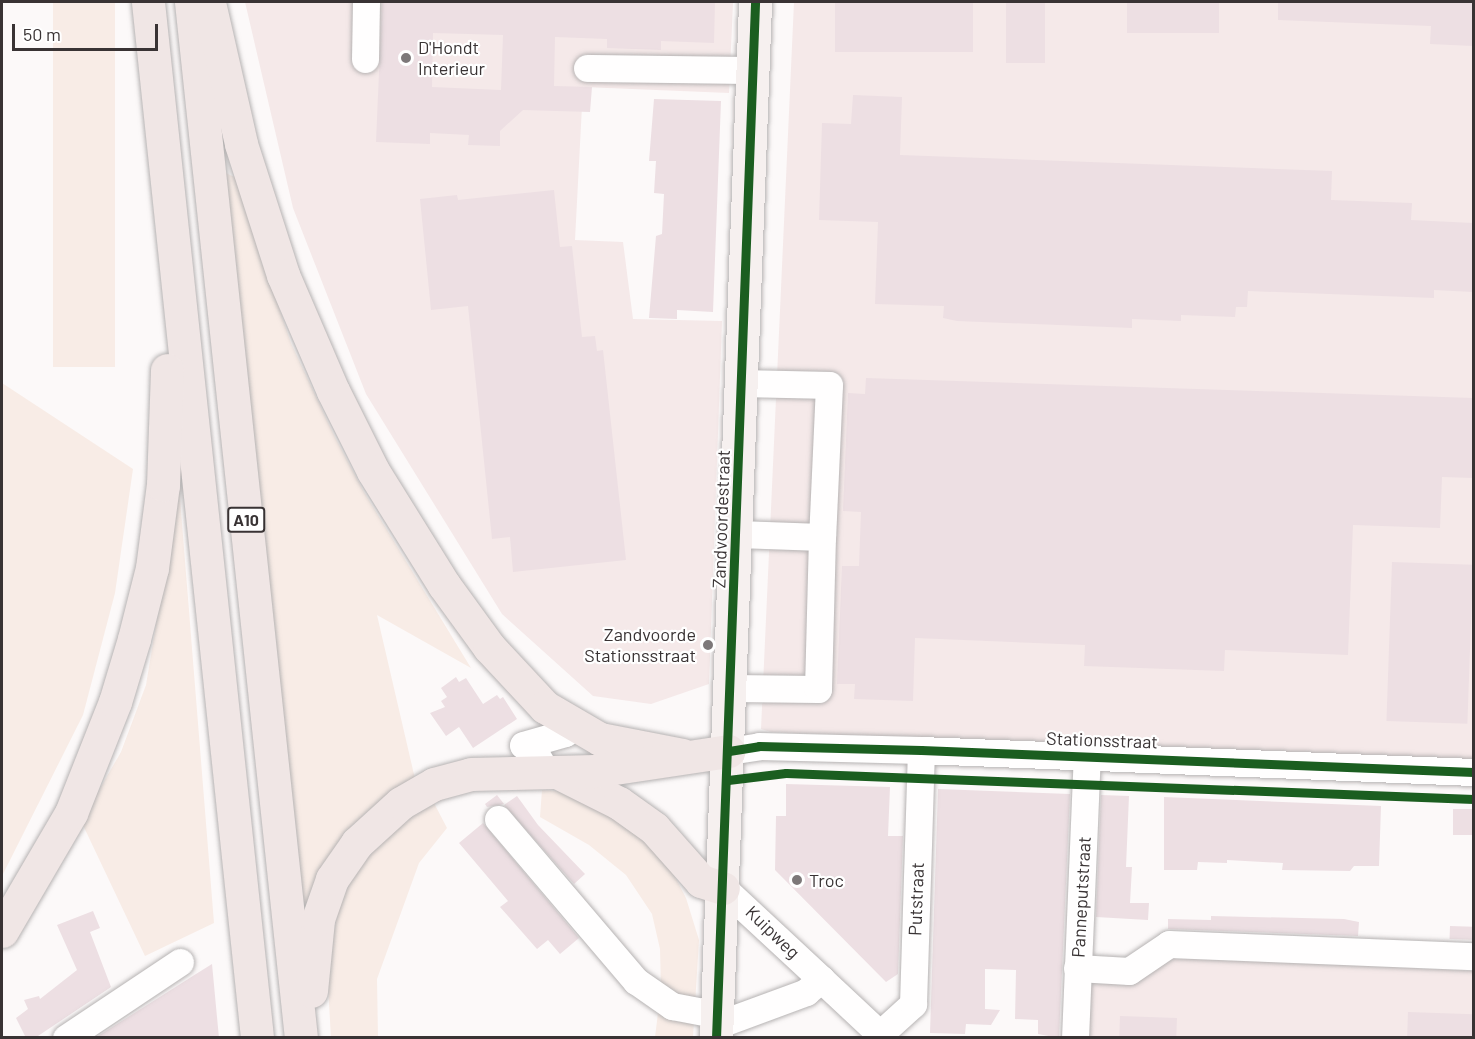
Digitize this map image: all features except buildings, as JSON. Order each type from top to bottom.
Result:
[{"type":"highway","name":"A10","points":[[148,2],[257,1038]]},
{"type":"highway","name":"A10","points":[[190,2],[301,1038]]},
{"type":"highway","points":[[209,2],[241,144],[284,275],[333,391],[373,471],[444,585],[521,686],[572,725],[600,739],[682,755]]},
{"type":"highway","name":"A10","points":[[2,931],[71,813],[99,744],[134,639],[152,568],[168,419],[163,144]]},
{"type":"highway","points":[[310,1038],[312,962],[318,919],[332,879],[357,843],[401,803],[434,784],[471,774],[645,766],[682,755],[729,751]]},
{"type":"highway","points":[[551,771],[619,803],[654,828],[701,880],[723,888]]},
{"type":"main road","name":"Zandvoordestraat","points":[[718,1026],[755,2]]},
{"type":"street","points":[[365,59],[366,2]]},
{"type":"street","points":[[587,68],[753,70]]},
{"type":"street","points":[[732,688],[818,689],[829,385],[742,383]]},
{"type":"street","points":[[737,534],[822,537]]},
{"type":"street","points":[[551,771],[535,753],[523,745],[565,733],[572,725]]},
{"type":"street","name":"Stationsstraat","points":[[729,751],[759,746],[921,750],[1473,772]]},
{"type":"street","name":"Putstraat","points":[[882,1036],[913,1004],[921,750]]},
{"type":"street","name":"Panneputstraat","points":[[1076,1038],[1087,756]]},
{"type":"street","points":[[498,819],[636,981],[672,1006],[718,1026],[806,992],[821,979]]},
{"type":"street","name":"Kuipweg","points":[[723,888],[882,1036]]},
{"type":"street","points":[[1077,968],[1129,971],[1169,944],[1473,957]]},
{"type":"street","points":[[66,1038],[180,962]]},
{"type":"shaded area","points":[[53,2],[115,2],[115,367],[53,367]]},
{"type":"shaded area","points":[[245,2],[733,2],[729,93],[583,87],[575,240],[623,242],[633,319],[722,321],[709,684],[651,704],[593,696],[502,614],[366,394],[293,208]]},
{"type":"shaded area","points":[[794,2],[1473,2],[1473,761],[771,732],[761,729]]},
{"type":"shaded area","points":[[223,172],[235,177],[291,343],[335,437],[364,492],[471,668],[377,615],[416,783],[305,915]]},
{"type":"shaded area","points":[[2,383],[133,469],[115,593],[83,715],[2,876]]},
{"type":"shaded area","points":[[179,486],[214,923],[145,956],[81,821],[121,752],[146,685]]},
{"type":"shaded area","points":[[542,790],[561,791],[599,806],[639,836],[670,867],[686,898],[699,940],[693,1037],[655,1037],[661,989],[660,949],[652,914],[626,875],[589,845],[540,817]]},
{"type":"shaded area","points":[[434,803],[447,828],[419,863],[377,979],[378,1037],[331,1038],[327,968],[338,910],[351,879],[365,857],[400,822]]},
{"type":"shaded area","points":[[1166,956],[1473,971],[1473,1037],[1085,1038],[1086,982]]},
{"type":"cycle path","points":[[716,1038],[755,2]]},
{"type":"cycle path","points":[[729,751],[759,746],[921,750],[1474,772]]},
{"type":"cycle path","points":[[728,780],[786,773],[1474,799]]},
{"type":"place","name":"D'Hondt Interieur","points":[[406,58]]},
{"type":"place","name":"Zandvoorde Stationsstraat","points":[[708,645]]},
{"type":"place","name":"Troc","points":[[797,880]]}]
